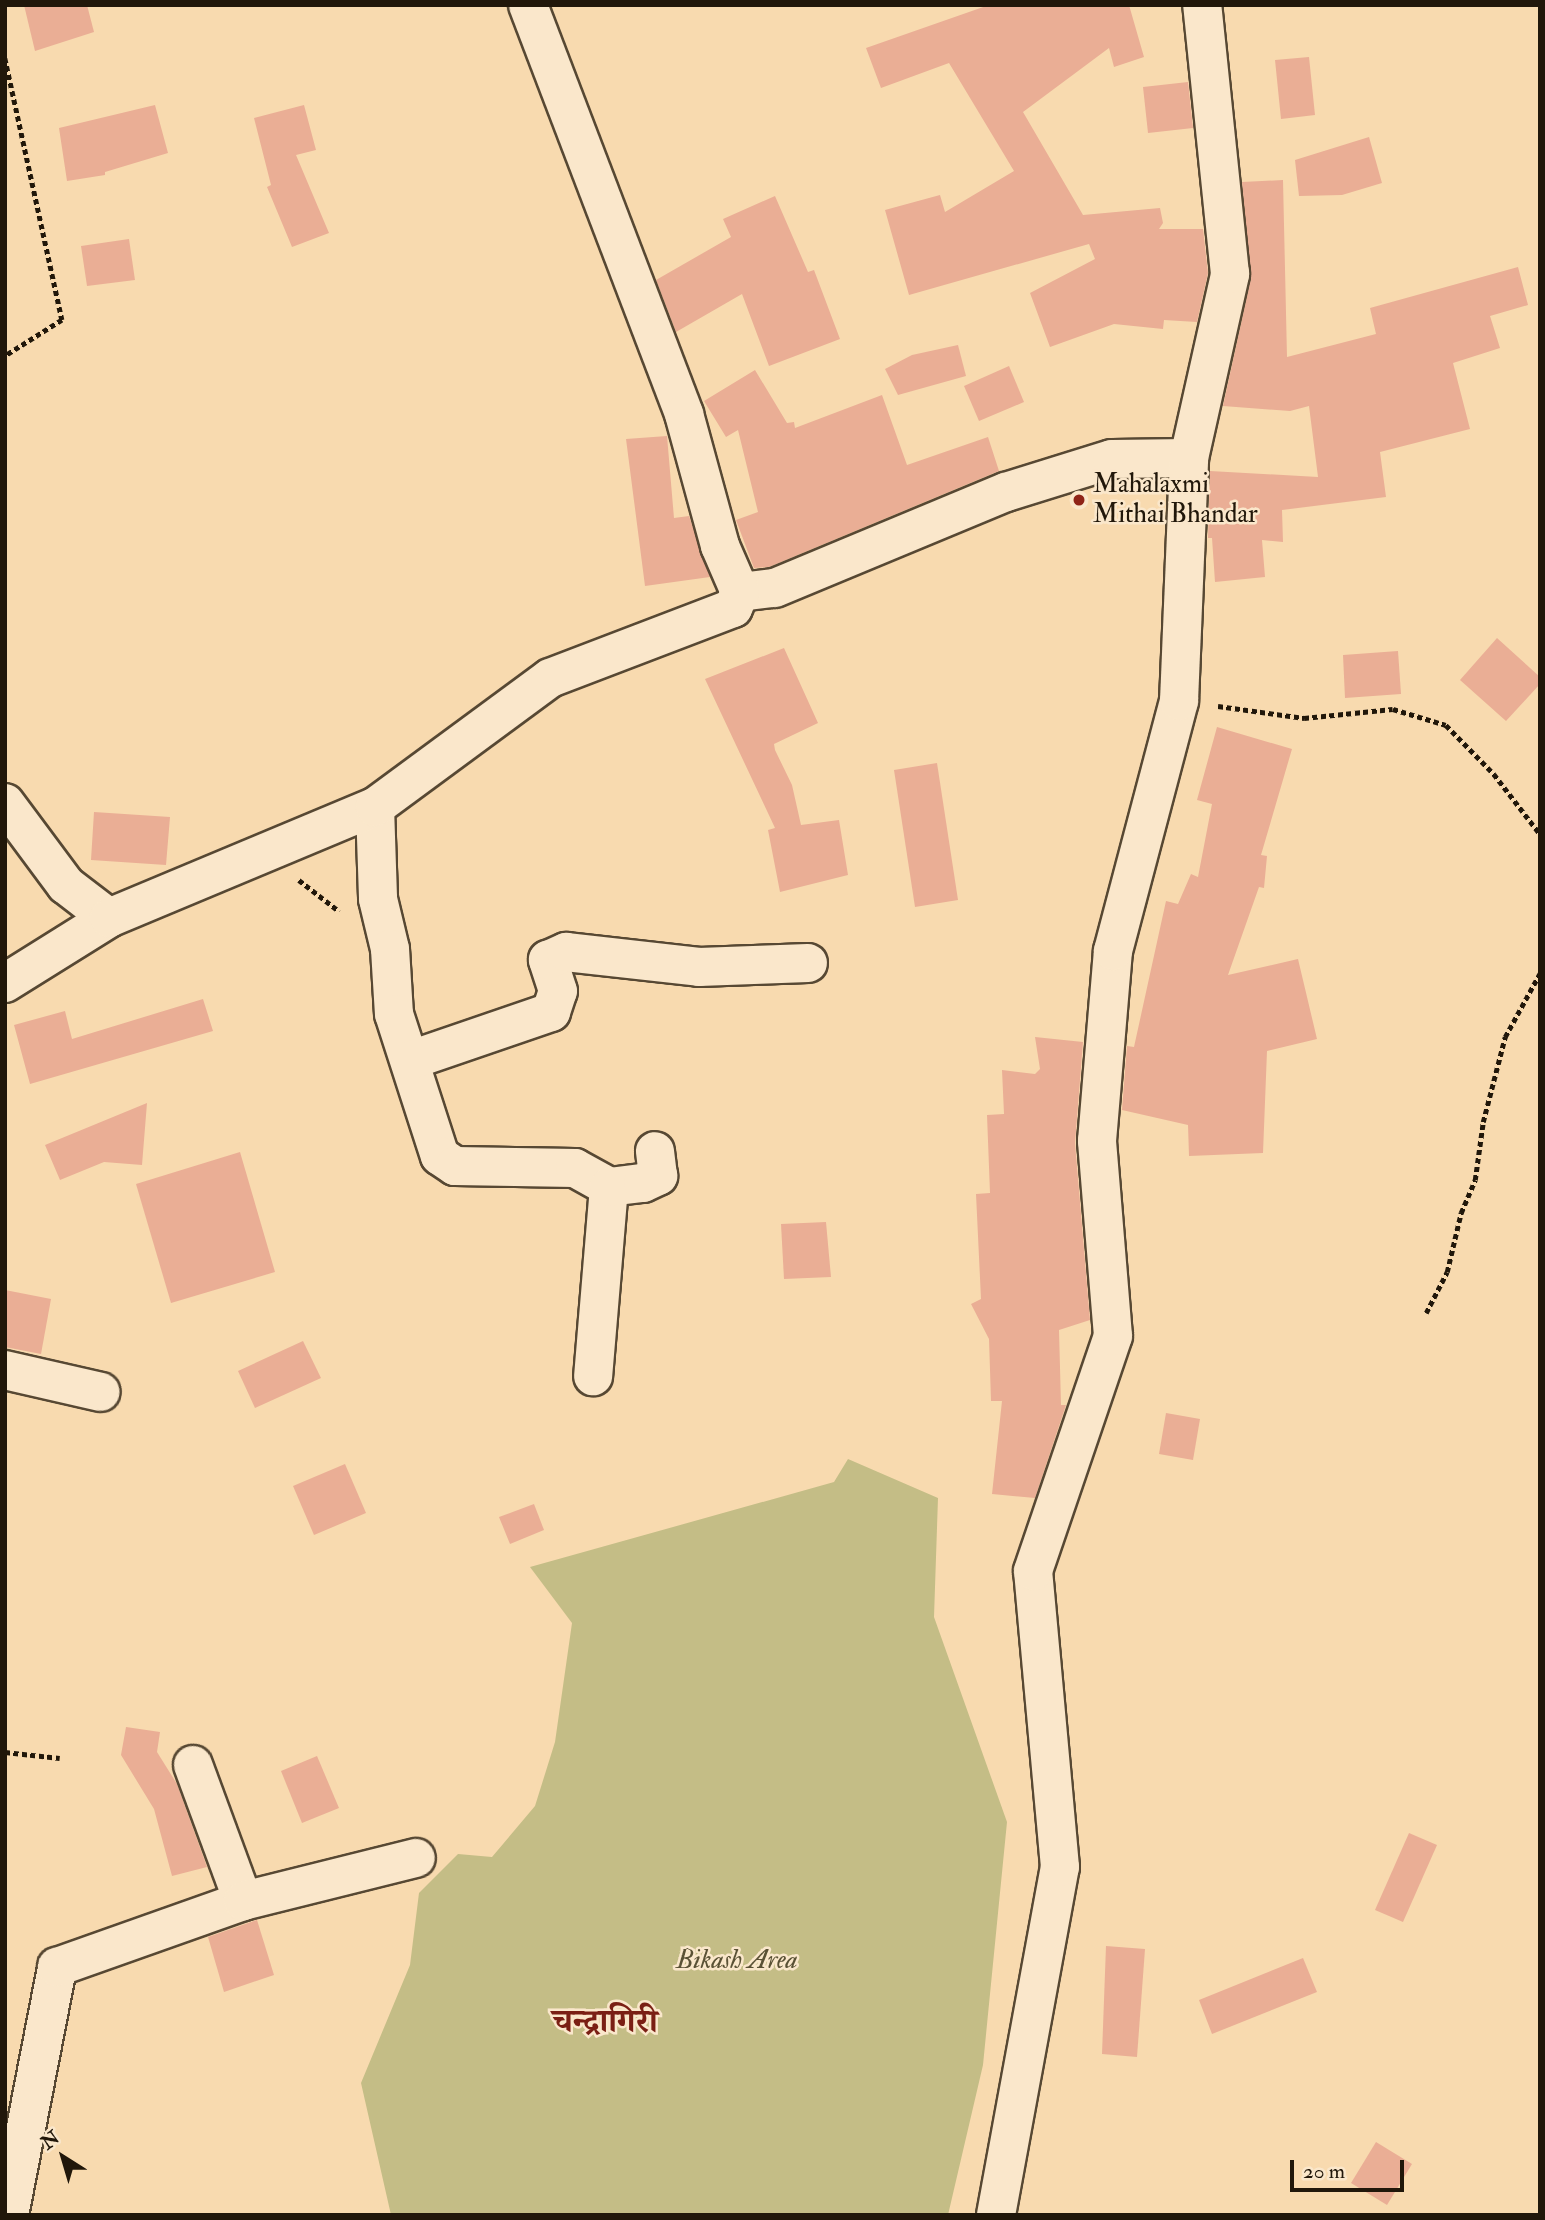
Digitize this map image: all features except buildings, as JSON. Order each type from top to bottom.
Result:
[{"type":"street","points":[[5,983],[108,918],[375,807],[550,678],[733,608],[740,592],[720,545],[684,414],[528,5]]},
{"type":"street","points":[[996,2215],[1060,1867],[1033,1571],[1113,1336],[1097,1142],[1113,951],[1179,701],[1189,458],[1230,274],[1202,5]]},
{"type":"street","points":[[740,592],[775,588],[1006,492],[1112,459],[1189,458]]},
{"type":"street","points":[[5,803],[66,884],[108,918]]},
{"type":"street","points":[[375,807],[378,900],[390,949],[394,1014],[440,1156],[455,1166],[575,1168],[609,1187],[643,1183],[657,1176],[654,1151]]},
{"type":"street","points":[[411,1060],[551,1012],[558,991],[548,960],[566,952],[699,967],[808,963]]},
{"type":"street","points":[[593,1376],[609,1187]]},
{"type":"street","points":[[5,1370],[102,1392]]},
{"type":"street","points":[[194,1766],[243,1901]]},
{"type":"street","points":[[9,2215],[19,2078],[57,1967],[243,1901],[416,1858]]},
{"type":"path","points":[[5,58],[62,320],[5,356]]},
{"type":"path","points":[[1179,701],[1304,718],[1393,709],[1446,725],[1494,775],[1540,834]]},
{"type":"path","points":[[271,849],[283,869],[390,949]]},
{"type":"path","points":[[1426,1313],[1447,1272],[1461,1213],[1475,1180],[1483,1122],[1504,1037],[1540,973]]},
{"type":"path","points":[[5,1752],[60,1758]]},
{"type":"green space","name":"Bikash Area","points":[[848,1459],[938,1498],[934,1617],[1007,1822],[983,2065],[948,2215],[391,2215],[361,2083],[410,1965],[419,1893],[458,1854],[492,1857],[535,1806],[555,1742],[572,1623],[530,1567],[834,1482]]},
{"type":"place","name":"Mahalaxmi Mithai Bhandar","points":[[1079,500]]},
{"type":"district","name":"चन्द्रागिरी","points":[[605,2022]]}]
